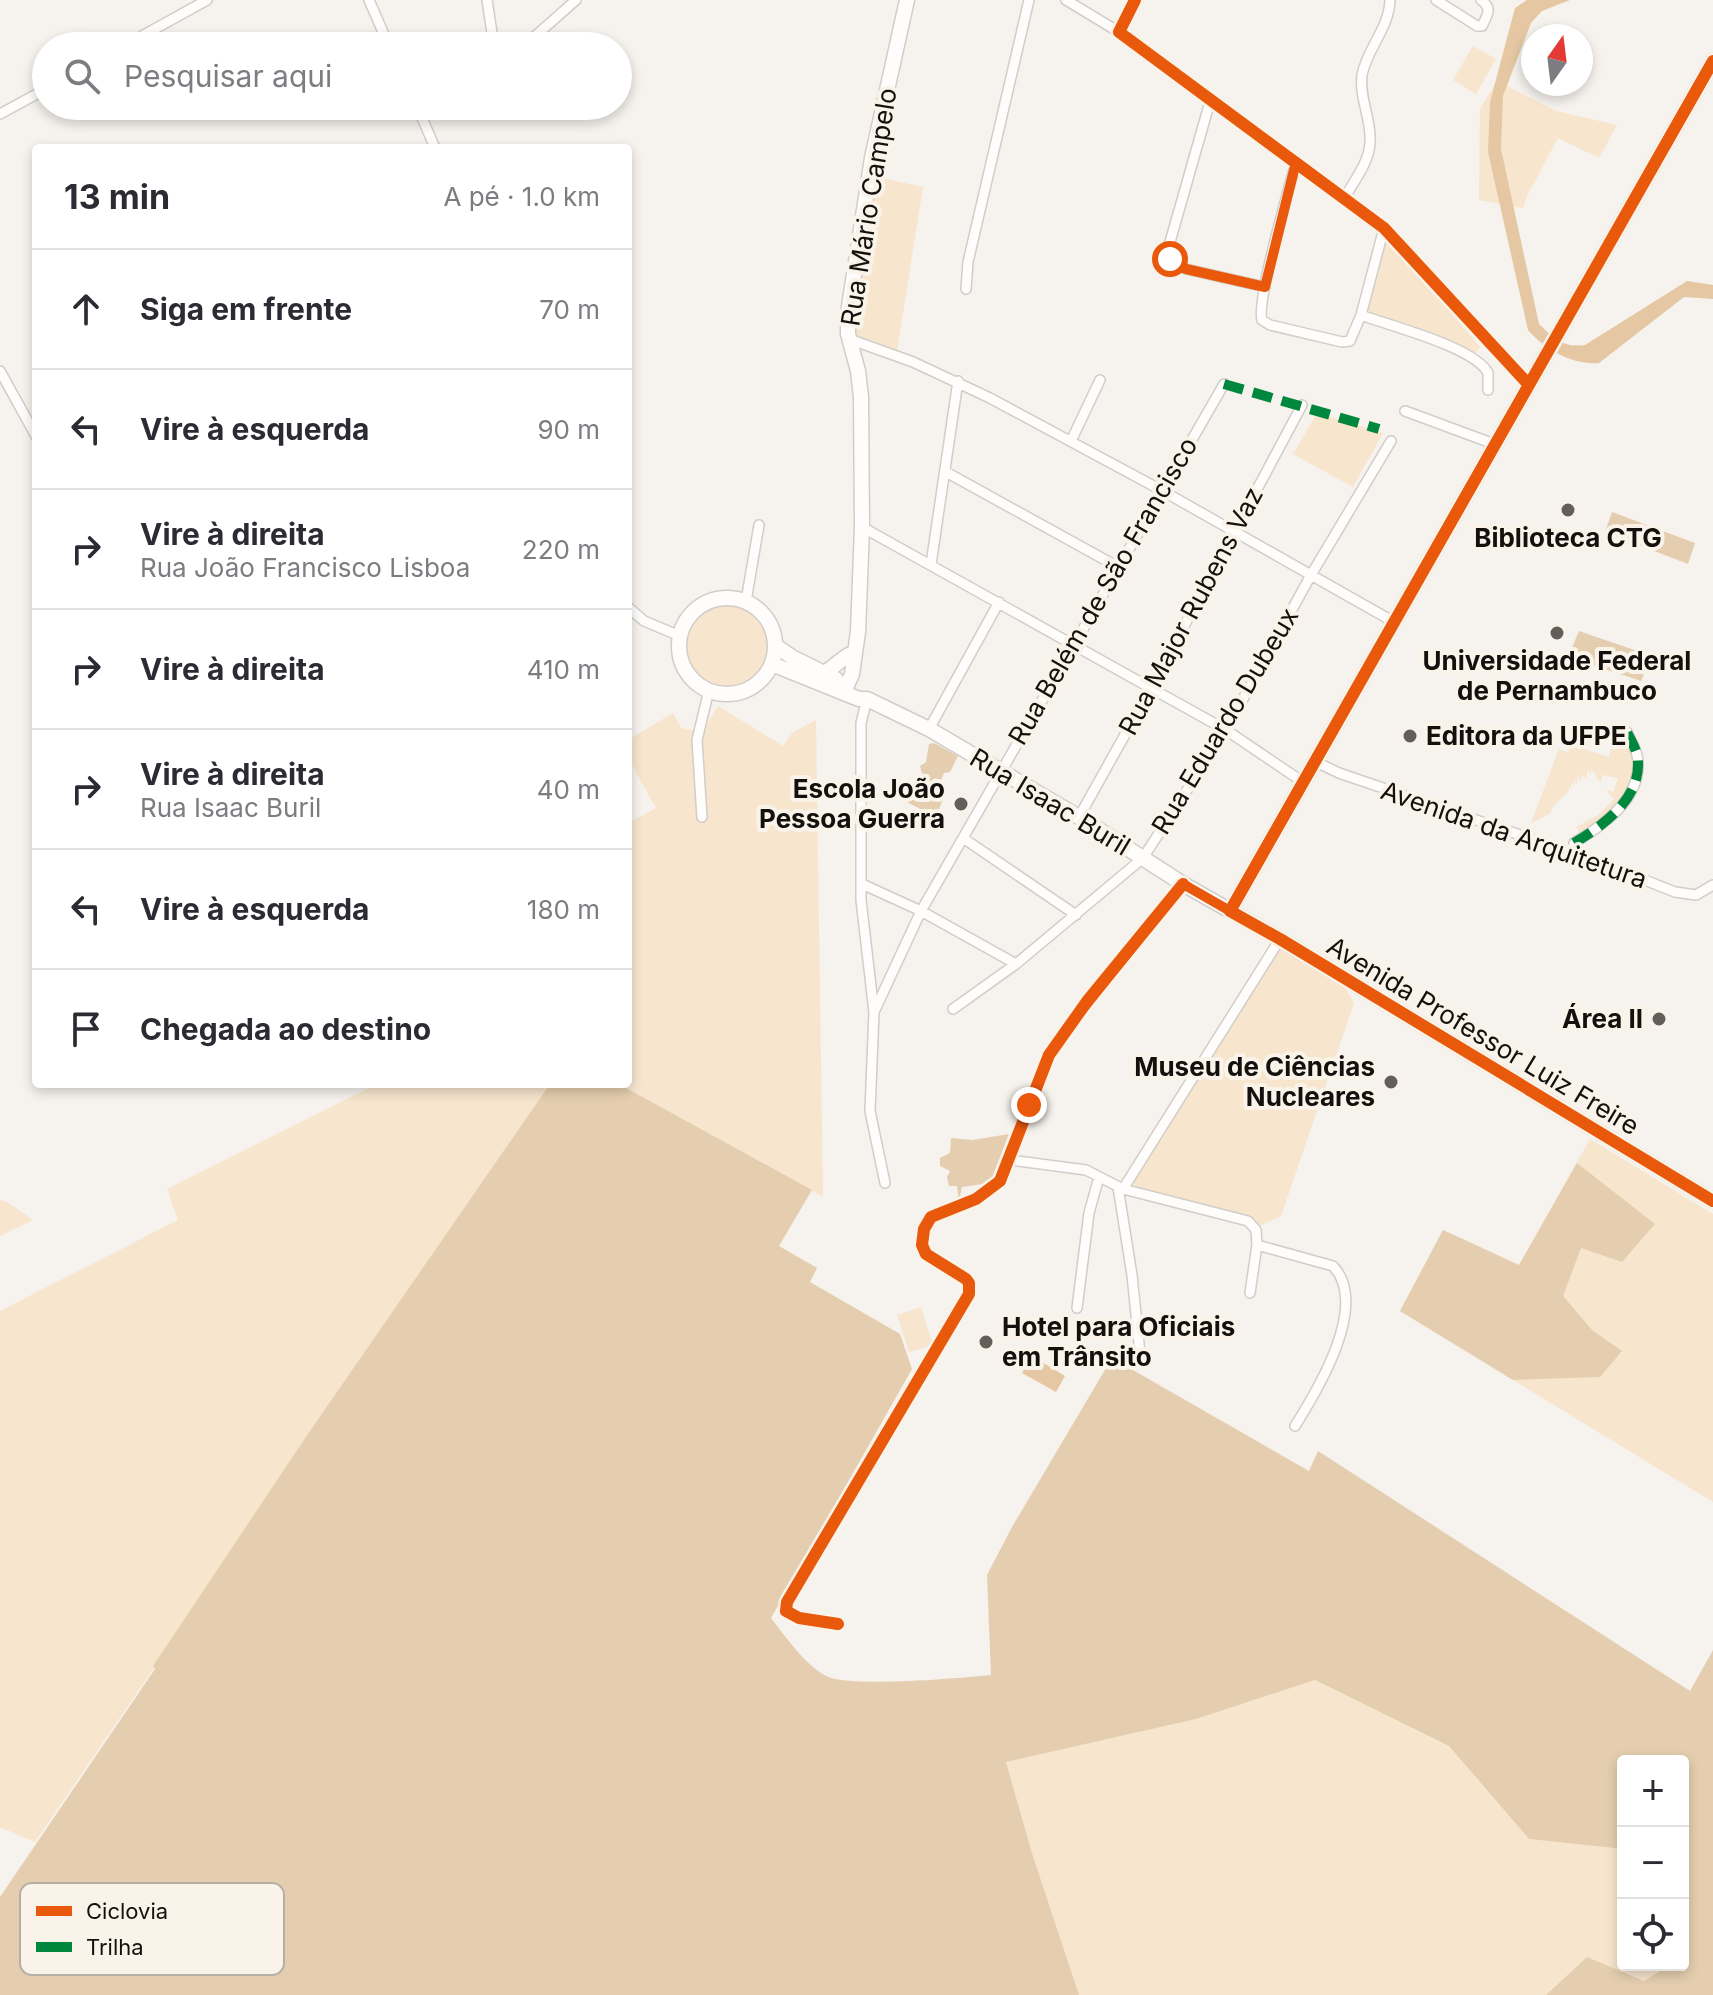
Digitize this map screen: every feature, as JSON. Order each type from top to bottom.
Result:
[{"type":"main road","name":"Rua Mário Campelo","points":[[846,689],[860,613],[862,527],[861,397],[849,339],[850,290],[872,158],[907,0]]},
{"type":"main road","points":[[1230,911],[1713,61]]},
{"type":"main road","points":[[718,598],[746,601],[768,619],[772,627],[776,646],[772,664],[762,680],[746,690],[727,694],[709,690],[693,680],[682,664],[680,636],[687,619],[700,606],[718,598]]},
{"type":"main road","name":"Rua Isaac Buril","points":[[776,646],[824,673],[859,699],[867,699],[929,729],[1000,770],[1230,911]]},
{"type":"main road","points":[[824,673],[853,653]]},
{"type":"main road","name":"Rua Isaac Buril","points":[[772,664],[846,689]]},
{"type":"main road","name":"Avenida Professor Luiz Freire","points":[[1230,911],[1713,1201]]},
{"type":"street","points":[[149,32],[207,0]]},
{"type":"street","points":[[369,0],[383,32]]},
{"type":"street","points":[[487,0],[492,32]]},
{"type":"street","points":[[540,32],[576,0]]},
{"type":"street","points":[[966,289],[968,262],[1029,0]]},
{"type":"street","points":[[1066,0],[1119,32],[1384,228],[1529,385]]},
{"type":"street","points":[[1119,32],[1135,0]]},
{"type":"street","points":[[1344,199],[1366,161],[1370,146],[1361,91],[1363,73],[1388,19],[1390,0]]},
{"type":"street","points":[[1436,0],[1477,26],[1482,26],[1489,14],[1481,0]]},
{"type":"street","points":[[0,114],[32,97]]},
{"type":"street","points":[[1211,98],[1170,242],[1170,259],[1174,265],[1186,269],[1265,287]]},
{"type":"street","points":[[423,120],[433,144]]},
{"type":"street","points":[[1296,162],[1265,287],[1260,314],[1262,320],[1270,325],[1342,342],[1350,341],[1361,315],[1384,228]]},
{"type":"street","points":[[1361,315],[1458,349],[1476,359],[1488,373],[1488,390]]},
{"type":"street","points":[[849,339],[958,381],[1161,490],[1394,622]]},
{"type":"street","points":[[0,371],[32,429]]},
{"type":"street","points":[[1071,441],[1100,380]]},
{"type":"street","points":[[931,564],[958,381]]},
{"type":"street","name":"Rua Belém de São Francisco","points":[[874,1012],[921,911],[1224,384]]},
{"type":"street","name":"Rua Major Rubens Vaz","points":[[1079,817],[1302,405]]},
{"type":"street","points":[[1405,411],[1494,444]]},
{"type":"street","name":"Rua Eduardo Dubeux","points":[[953,1009],[1016,964],[1143,858],[1226,730],[1311,575],[1391,441]]},
{"type":"street","points":[[946,472],[1118,567]]},
{"type":"street","points":[[746,601],[759,525]]},
{"type":"street","points":[[862,527],[1226,730],[1303,782]]},
{"type":"street","points":[[929,729],[999,602]]},
{"type":"street","points":[[632,610],[644,621],[680,636]]},
{"type":"street","points":[[702,817],[697,740],[709,690]]},
{"type":"street","points":[[867,699],[861,723],[862,884],[921,911],[1016,964]]},
{"type":"street","points":[[1574,843],[1618,810],[1631,791],[1638,762],[1627,732]]},
{"type":"street","name":"Avenida da Arquitetura","points":[[1314,761],[1339,773],[1599,862],[1675,892],[1696,895],[1713,885]]},
{"type":"street","points":[[963,838],[1076,915]]},
{"type":"street","name":"Rua Belém de São Francisco","points":[[862,884],[861,900],[874,1012],[870,1111],[885,1183]]},
{"type":"street","points":[[838,1624],[793,1617],[786,1611],[787,1602],[969,1294],[966,1279],[926,1254],[922,1245],[924,1229],[937,1213],[976,1199],[993,1188],[1010,1160],[1049,1055],[1088,1000],[1183,884]]},
{"type":"street","points":[[1141,1363],[1121,1188],[1280,939]]},
{"type":"street","points":[[1010,1160],[1068,1166],[1121,1188],[1248,1221],[1256,1230],[1257,1245],[1250,1293]]},
{"type":"street","points":[[1077,1308],[1089,1213],[1099,1177]]},
{"type":"street","points":[[1257,1245],[1333,1266],[1343,1284],[1343,1321],[1336,1349],[1319,1389],[1295,1426]]},
{"type":"shaded area","points":[[1527,0],[1570,0],[1542,11],[1531,24],[1521,24],[1521,49],[1503,96],[1501,149],[1539,324],[1560,341],[1585,345],[1687,281],[1713,285],[1713,299],[1684,297],[1599,363],[1579,362],[1560,355],[1528,330],[1488,152],[1490,102],[1515,8]]},
{"type":"shaded area","points":[[1473,46],[1496,59],[1476,94],[1453,80]]},
{"type":"shaded area","points":[[1497,81],[1521,96],[1556,111],[1617,125],[1599,158],[1558,138],[1523,208],[1479,200],[1480,109]]},
{"type":"shaded area","points":[[872,176],[923,187],[897,351],[851,334]]},
{"type":"shaded area","points":[[1384,243],[1393,245],[1480,347],[1474,354],[1369,315],[1367,310]]},
{"type":"shaded area","points":[[1317,413],[1383,433],[1353,487],[1293,454]]},
{"type":"shaded area","points":[[1612,512],[1695,543],[1688,564],[1605,532]]},
{"type":"shaded area","points":[[727,604],[750,611],[762,623],[769,646],[762,669],[750,681],[727,688],[704,681],[692,669],[685,646],[692,623],[704,611]]},
{"type":"shaded area","points":[[1579,631],[1652,656],[1641,681],[1568,657]]},
{"type":"shaded area","points":[[718,706],[783,746],[793,732],[816,720],[823,1197],[626,1088],[632,1088],[632,821],[656,808],[632,765],[632,738],[673,713],[681,728],[702,732]]},
{"type":"shaded area","points":[[1615,736],[1631,746],[1634,762],[1629,788],[1614,808],[1582,836],[1576,827],[1598,815],[1614,799],[1606,790],[1613,792],[1618,778],[1602,775],[1601,783],[1591,769],[1591,774],[1587,771],[1584,778],[1582,773],[1581,781],[1578,776],[1577,784],[1575,779],[1574,787],[1572,782],[1570,790],[1568,785],[1569,791],[1554,805],[1550,814],[1531,823],[1559,749],[1568,752],[1571,745],[1609,757]]},
{"type":"shaded area","points":[[934,743],[958,756],[950,772],[944,773],[941,780],[934,778],[931,796],[943,799],[936,817],[901,799],[894,788],[909,789],[916,784],[916,776],[923,776],[920,766],[926,762],[929,744]]},
{"type":"shaded area","points":[[1280,939],[1337,974],[1354,1003],[1281,1216],[1255,1228],[1138,1196],[1131,1180]]},
{"type":"shaded area","points":[[369,1088],[550,1088],[35,1842],[0,1827],[0,1311],[178,1220],[167,1189]]},
{"type":"shaded area","points":[[547,1088],[626,1088],[812,1190],[779,1246],[817,1268],[810,1282],[900,1334],[912,1369],[771,1618],[810,1665],[838,1680],[906,1681],[991,1675],[987,1575],[1112,1358],[1309,1471],[1318,1451],[1690,1691],[1713,1650],[1713,1995],[1546,1995],[1587,1957],[1644,1981],[1660,1971],[1689,1971],[1689,1755],[1617,1755],[1617,1848],[1529,1839],[1449,1746],[1315,1680],[1196,1719],[1006,1762],[1079,1995],[0,1995],[0,1897],[155,1669],[153,1666],[310,1431]]},
{"type":"shaded area","points":[[1009,1134],[990,1183],[962,1187],[959,1201],[957,1186],[949,1186],[947,1177],[950,1171],[940,1166],[940,1158],[950,1153],[951,1138],[972,1140]]},
{"type":"shaded area","points":[[1590,1139],[1713,1214],[1713,1502],[1400,1311],[1443,1230],[1519,1265]]},
{"type":"shaded area","points":[[1577,1163],[1655,1224],[1622,1262],[1581,1248],[1563,1296],[1592,1330],[1622,1351],[1600,1377],[1513,1380],[1400,1311],[1443,1230],[1519,1265]]},
{"type":"shaded area","points":[[0,1200],[7,1202],[33,1220],[0,1236]]},
{"type":"shaded area","points":[[921,1307],[933,1345],[909,1352],[897,1315]]},
{"type":"shaded area","points":[[1032,1356],[1065,1376],[1056,1392],[1022,1373]]},
{"type":"shaded area","points":[[1315,1680],[1449,1746],[1529,1839],[1617,1848],[1617,1970],[1587,1957],[1546,1995],[1079,1995],[1006,1762],[1196,1719]]},
{"type":"shaded area","points":[[1619,1971],[1660,1971],[1644,1982]]},
{"type":"marked path","points":[[1224,384],[1379,429]]},
{"type":"marked path","points":[[1574,843],[1607,820],[1633,788],[1638,758],[1627,732]]},
{"type":"cycle path","points":[[1135,0],[1119,32],[1384,228],[1529,385]]},
{"type":"cycle path","points":[[1713,61],[1230,911],[1713,1201]]},
{"type":"cycle path","points":[[838,1624],[799,1618],[786,1611],[787,1602],[969,1294],[966,1279],[926,1254],[922,1245],[924,1229],[931,1217],[976,1199],[1000,1181],[1049,1055],[1088,1000],[1183,884]]},
{"type":"place","name":"Biblioteca CTG","points":[[1568,510]]},
{"type":"place","name":"Universidade Federal de Pernambuco","points":[[1557,633]]},
{"type":"place","name":"Editora da UFPE","points":[[1410,736]]},
{"type":"place","name":"Escola João Pessoa Guerra","points":[[961,804]]},
{"type":"place","name":"Área II","points":[[1659,1019]]},
{"type":"place","name":"Museu de Ciências Nucleares","points":[[1391,1082]]},
{"type":"place","name":"Hotel para Oficiais em Trânsito","points":[[986,1342]]},
{"type":"route","points":[[1029,1105],[1049,1055],[1069,1026],[1183,884],[1230,911],[1529,385],[1384,228],[1296,162],[1265,287],[1186,269],[1174,265],[1170,259]]}]
